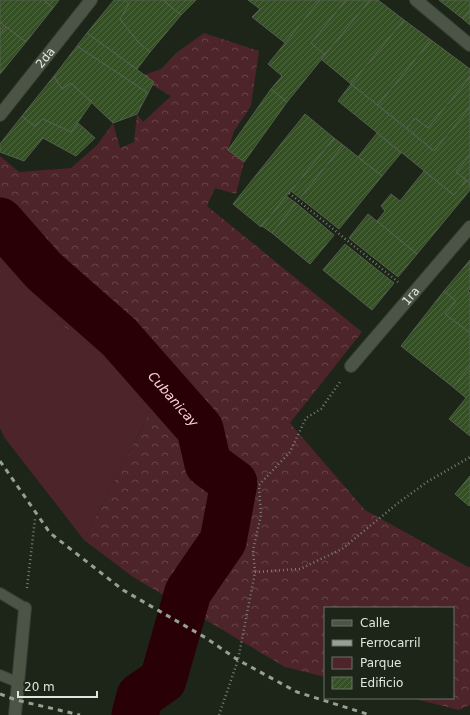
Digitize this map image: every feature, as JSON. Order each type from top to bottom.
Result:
[{"type":"street","name":"2da","points":[[0,115],[91,0]]},
{"type":"street","points":[[416,0],[470,45]]},
{"type":"street","name":"1ra","points":[[351,366],[470,227]]},
{"type":"street","points":[[14,715],[25,608]]},
{"type":"lane","points":[[0,593],[25,608]]},
{"type":"lane","points":[[0,675],[17,682]]},
{"type":"path","points":[[289,193],[412,294]]},
{"type":"path","points":[[219,715],[238,660],[255,572],[253,550],[261,515],[259,485],[290,452],[306,418],[321,409],[351,366]]},
{"type":"path","points":[[255,572],[300,569],[342,549],[398,503],[427,482],[470,457]]},
{"type":"path","points":[[25,608],[35,518]]},
{"type":"green space","points":[[204,33],[259,51],[251,106],[234,131],[228,150],[244,162],[236,194],[215,188],[207,206],[362,332],[290,423],[365,510],[470,567],[470,705],[459,710],[415,699],[454,699],[454,607],[324,607],[324,677],[285,667],[133,577],[84,540],[153,406],[143,382],[63,326],[0,251],[0,156],[19,172],[71,168],[98,144],[113,123],[120,148],[134,142],[137,114],[143,122],[171,96],[138,77],[161,69],[176,53]]},
{"type":"green space","points":[[0,251],[63,326],[143,382],[153,406],[84,540],[4,437],[0,428]]},
{"type":"building","points":[[0,0],[44,0],[53,8],[26,42],[0,22]]},
{"type":"building","points":[[44,0],[59,0],[53,8]]},
{"type":"building","points":[[114,0],[125,0],[129,4],[120,19],[139,43],[150,52],[137,69],[87,33]]},
{"type":"building","points":[[125,0],[163,0],[181,15],[150,52],[139,43],[120,19],[129,4]]},
{"type":"building","points":[[163,0],[196,0],[181,15]]},
{"type":"building","points":[[248,0],[320,0],[285,43],[252,17],[260,9]]},
{"type":"building","points":[[320,0],[346,0],[311,43],[325,55],[287,102],[271,89],[282,76],[268,64]]},
{"type":"building","points":[[346,0],[370,0],[325,55],[311,43]]},
{"type":"building","points":[[370,0],[378,0],[404,20],[351,84],[321,59]]},
{"type":"building","points":[[439,0],[470,0],[470,11],[463,19]]},
{"type":"building","points":[[470,11],[470,25],[463,19]]},
{"type":"building","points":[[404,20],[431,40],[378,105],[351,84]]},
{"type":"building","points":[[0,22],[6,27],[0,34]]},
{"type":"building","points":[[6,27],[26,42],[0,74],[0,34]]},
{"type":"building","points":[[87,33],[154,82],[148,93],[77,46]]},
{"type":"building","points":[[431,40],[470,69],[470,77],[428,128],[415,118],[407,128],[378,105]]},
{"type":"building","points":[[77,46],[148,93],[137,114],[113,123],[71,83],[62,89],[54,76]]},
{"type":"building","points":[[54,76],[62,89],[71,83],[92,102],[71,132],[43,119],[34,126],[22,116]]},
{"type":"building","points":[[470,77],[470,107],[434,151],[407,128],[415,118],[428,128]]},
{"type":"building","points":[[351,84],[434,151],[470,107],[470,155],[456,172],[466,180],[454,195],[338,101]]},
{"type":"building","points":[[271,89],[287,102],[244,162],[228,150]]},
{"type":"building","points":[[305,114],[334,138],[261,227],[233,204]]},
{"type":"building","points":[[22,116],[34,126],[43,119],[71,132],[78,123],[95,138],[76,156],[43,138],[24,161],[0,152],[0,144]]},
{"type":"building","points":[[377,133],[401,153],[382,176],[358,157]]},
{"type":"building","points":[[334,138],[343,145],[300,198],[291,191]]},
{"type":"building","points":[[343,145],[382,176],[339,229],[300,198]]},
{"type":"building","points":[[470,155],[470,183],[456,172]]},
{"type":"building","points":[[424,171],[454,195],[466,180],[470,183],[470,190],[417,254],[377,221],[385,211],[381,206],[391,194],[400,201]]},
{"type":"building","points":[[286,196],[296,203],[272,233],[262,226]]},
{"type":"building","points":[[296,203],[334,235],[310,264],[272,233]]},
{"type":"building","points":[[368,214],[417,254],[398,277],[349,238]]},
{"type":"building","points":[[345,244],[394,283],[372,310],[323,270]]},
{"type":"building","points":[[470,260],[470,289],[468,291],[470,293],[470,333],[445,314],[456,301],[444,291]]},
{"type":"building","points":[[444,291],[456,301],[445,314],[470,333],[470,366],[453,387],[401,346]]},
{"type":"building","points":[[470,366],[470,436],[449,419],[466,398],[453,387]]},
{"type":"building","points":[[470,476],[470,505],[469,506],[455,494]]},
{"type":"waterway","name":"Cubanicay","points":[[0,221],[43,270],[119,337],[200,429],[208,464],[234,483],[223,541],[188,592],[163,680],[140,696],[135,715]]},
{"type":"railway","points":[[0,461],[50,533],[123,590],[206,638],[238,660],[297,692],[370,715]]},
{"type":"railway","points":[[0,694],[16,700],[80,715]]}]
